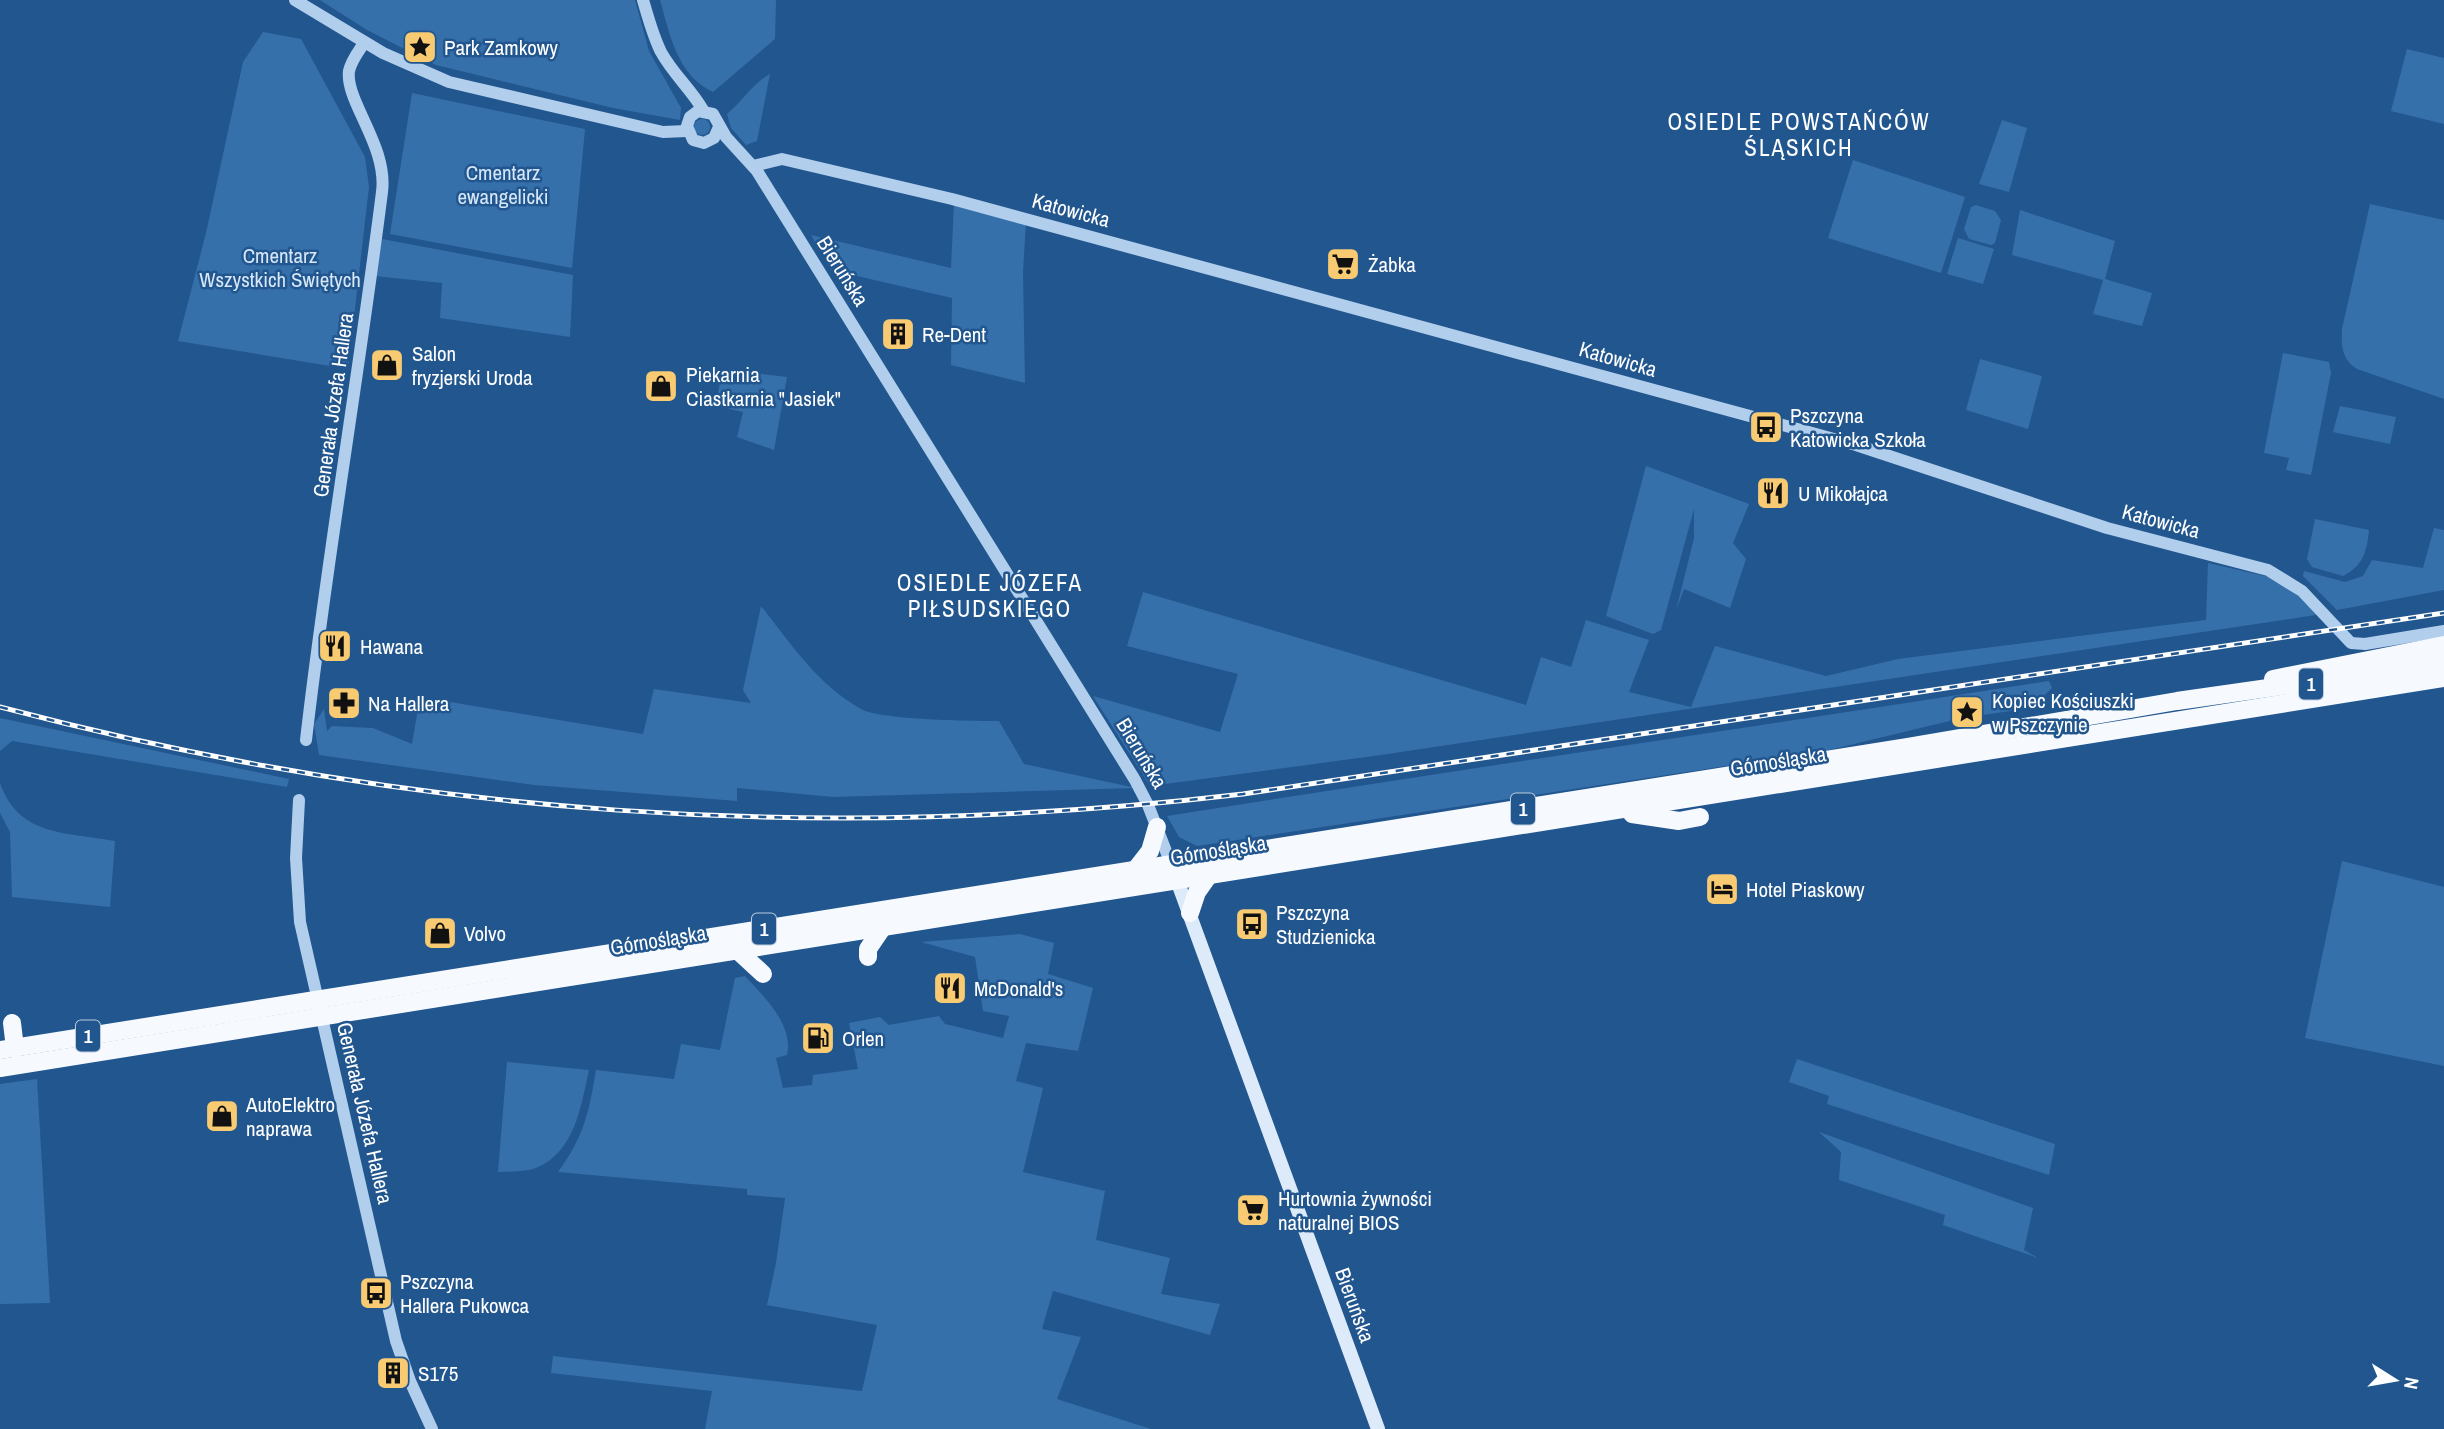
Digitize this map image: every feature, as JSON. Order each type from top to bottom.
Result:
[{"type":"main road","points":[[2178,701],[2385,654],[2444,645]]},
{"type":"main road","name":"Górnośląska","points":[[8,1049],[737,950],[883,927],[1174,872],[2178,701],[2444,663]]},
{"type":"main road","name":"Górnośląska","points":[[0,1068],[321,1008],[1136,869],[1209,875],[2444,678]]},
{"type":"main road","points":[[1601,813],[1679,821],[1700,817]]},
{"type":"main road","points":[[1136,869],[1150,851],[1157,827]]},
{"type":"main road","name":"Bieruńska","points":[[1174,872],[1378,1429]]},
{"type":"main road","points":[[1190,913],[1198,892],[1209,875]]},
{"type":"main road","points":[[867,957],[868,948],[883,927]]},
{"type":"main road","points":[[737,950],[763,974]]},
{"type":"main road","points":[[8,1049],[12,1023]]},
{"type":"street","points":[[295,0],[364,43],[420,72],[470,89],[663,132],[687,131]]},
{"type":"street","points":[[643,0],[657,44],[679,79],[692,91],[698,112]]},
{"type":"street","name":"Generała Józefa Hallera","points":[[306,740],[320,618],[383,184],[374,139],[350,86],[351,64],[364,43]]},
{"type":"street","points":[[709,142],[719,127],[713,114],[698,112],[687,121],[687,131],[693,140],[709,142],[750,163]]},
{"type":"street","name":"Bieruńska","points":[[719,127],[750,163],[1102,727],[1142,793],[1174,872]]},
{"type":"street","name":"Katowicka","points":[[750,163],[782,159],[971,204],[1856,445],[2096,524],[2268,570],[2302,591],[2351,643],[2365,644],[2444,631]]},
{"type":"street","name":"Generała Józefa Hallera","points":[[299,800],[297,901],[396,1341],[410,1381],[432,1429]]},
{"type":"green space","points":[[320,0],[635,0],[649,51],[681,108],[680,120],[613,108],[436,65],[367,30]]},
{"type":"green space","points":[[660,0],[776,0],[775,39],[713,92],[701,85],[683,65]]},
{"type":"green space","name":"Cmentarz Wszystkich Świętych","points":[[263,32],[301,39],[365,157],[369,187],[348,369],[178,341],[206,233],[243,62]]},
{"type":"green space","points":[[2407,49],[2444,58],[2444,124],[2391,111]]},
{"type":"green space","points":[[770,74],[757,141],[746,145],[731,128],[727,114]]},
{"type":"green space","name":"Cmentarz ewangelicki","points":[[412,93],[585,129],[572,268],[390,234]]},
{"type":"green space","points":[[699,119],[705,119],[710,127],[708,133],[699,135],[694,130],[694,124]]},
{"type":"green space","points":[[2002,120],[2027,128],[2009,192],[1979,184]]},
{"type":"green space","points":[[1853,160],[1965,197],[1941,273],[1828,238]]},
{"type":"green space","points":[[954,203],[1026,221],[1023,273],[1025,383],[951,365],[952,298],[831,270],[811,235],[951,268]]},
{"type":"green space","points":[[2370,204],[2444,220],[2444,399],[2357,369],[2348,361],[2344,352],[2342,329]]},
{"type":"green space","points":[[1976,205],[1995,211],[2001,220],[1995,243],[1991,245],[1969,239],[1964,229],[1971,207]]},
{"type":"green space","points":[[2020,210],[2115,241],[2105,279],[2152,293],[2142,326],[2093,314],[2103,280],[2012,255]]},
{"type":"green space","points":[[1958,238],[1994,249],[1983,284],[1947,274]]},
{"type":"green space","points":[[382,239],[573,275],[570,337],[440,318],[442,283],[375,276]]},
{"type":"green space","points":[[2283,353],[2329,362],[2331,373],[2311,475],[2286,470],[2289,458],[2264,453]]},
{"type":"green space","points":[[1980,359],[2042,376],[2028,429],[1966,410]]},
{"type":"green space","points":[[722,369],[787,377],[774,450],[737,437],[743,412],[716,406]]},
{"type":"green space","points":[[2340,406],[2396,417],[2390,444],[2333,432]]},
{"type":"green space","points":[[1646,466],[1749,504],[1733,543],[1746,559],[1730,608],[1684,589],[1676,611],[1694,538],[1694,509],[1661,630],[1653,634],[1606,616]]},
{"type":"green space","points":[[2315,519],[2369,530],[2363,557],[2350,572],[2343,576],[2312,567],[2307,559]]},
{"type":"green space","points":[[2434,528],[2444,530],[2444,590],[2337,610],[2303,576],[2304,571],[2345,582],[2363,576],[2372,560],[2423,568]]},
{"type":"green space","points":[[2208,563],[2278,579],[2297,590],[2316,615],[1381,755],[1150,786],[1093,696],[1220,732],[1238,674],[1127,646],[1143,592],[1526,705],[1541,657],[1571,667],[1586,620],[1649,640],[1629,692],[1691,707],[1715,646],[1826,676],[1898,659],[2206,620]]},
{"type":"green space","points":[[761,606],[818,676],[861,709],[906,718],[999,721],[1024,764],[1136,788],[833,797],[737,788],[737,801],[534,785],[319,755],[314,724],[324,709],[327,731],[332,726],[373,728],[412,744],[420,697],[643,734],[654,689],[751,703],[743,690]]},
{"type":"green space","points":[[2049,681],[2052,688],[2031,708],[1962,718],[1825,751],[1197,846],[1179,837],[1167,816],[1388,782]]},
{"type":"green space","points":[[0,718],[289,779],[287,787],[12,741],[0,751]]},
{"type":"green space","points":[[0,783],[8,801],[19,814],[32,823],[62,833],[115,841],[110,907],[12,897],[10,832],[0,813]]},
{"type":"green space","points":[[2342,861],[2444,887],[2444,1066],[2305,1038]]},
{"type":"green space","points":[[1020,934],[1054,943],[1048,974],[1093,988],[1078,1051],[1026,1043],[1016,1081],[1043,1088],[1023,1172],[1105,1191],[1096,1240],[1170,1258],[1161,1294],[1220,1304],[1210,1335],[1053,1291],[1042,1329],[1081,1337],[1057,1399],[1151,1429],[705,1429],[712,1391],[551,1373],[553,1356],[862,1391],[877,1325],[767,1305],[785,1198],[747,1195],[747,1189],[558,1172],[580,1135],[596,1070],[674,1079],[681,1044],[720,1050],[735,978],[745,976],[782,1022],[788,1044],[787,1055],[776,1058],[783,1088],[812,1085],[813,1075],[858,1069],[849,1023],[880,1017],[889,1025],[939,1016],[945,1024],[1003,1038],[1009,1016],[983,1011],[975,957],[921,942]]},
{"type":"green space","points":[[1797,1059],[2055,1144],[2049,1175],[1827,1104],[1829,1096],[1789,1082]]},
{"type":"green space","points":[[507,1062],[589,1070],[579,1113],[560,1151],[536,1168],[498,1172]]},
{"type":"green space","points":[[37,1079],[50,1303],[0,1304],[0,1084]]},
{"type":"green space","points":[[1819,1132],[2033,1208],[2024,1250],[2038,1258],[1943,1225],[1945,1215],[1839,1180],[1841,1152]]},
{"type":"railway","points":[[0,707],[155,744],[309,774],[463,796],[617,810],[772,817],[928,817],[1085,809],[1243,794],[2444,613]]},
{"type":"place","name":"Park Zamkowy","points":[[420,47]]},
{"type":"place","name":"Żabka","points":[[1343,264]]},
{"type":"place","name":"Re-Dent","points":[[898,334]]},
{"type":"place","name":"Salon fryzjerski Uroda","points":[[387,365]]},
{"type":"place","name":"Piekarnia Ciastkarnia \"Jasiek\"","points":[[661,386]]},
{"type":"place","name":"Pszczyna Katowicka Szkoła","points":[[1766,427]]},
{"type":"place","name":"U Mikołajca","points":[[1773,493]]},
{"type":"place","name":"Hawana","points":[[335,646]]},
{"type":"place","name":"Na Hallera","points":[[344,703]]},
{"type":"place","name":"Kopiec Kościuszki w Pszczynie","points":[[1967,712]]},
{"type":"place","name":"Hotel Piaskowy","points":[[1722,889]]},
{"type":"place","name":"Pszczyna Studzienicka","points":[[1252,924]]},
{"type":"place","name":"Volvo","points":[[440,933]]},
{"type":"place","name":"McDonald's","points":[[950,988]]},
{"type":"place","name":"Orlen","points":[[818,1038]]},
{"type":"place","name":"AutoElektro naprawa","points":[[222,1116]]},
{"type":"place","name":"Hurtownia żywności naturalnej BIOS","points":[[1253,1210]]},
{"type":"place","name":"Pszczyna Hallera Pukowca","points":[[376,1293]]},
{"type":"place","name":"S175","points":[[393,1373]]},
{"type":"district","name":"OSIEDLE POWSTAŃCÓW ŚLĄSKICH","points":[[1799,134]]},
{"type":"district","name":"OSIEDLE JÓZEFA PIŁSUDSKIEGO","points":[[990,595]]}]
